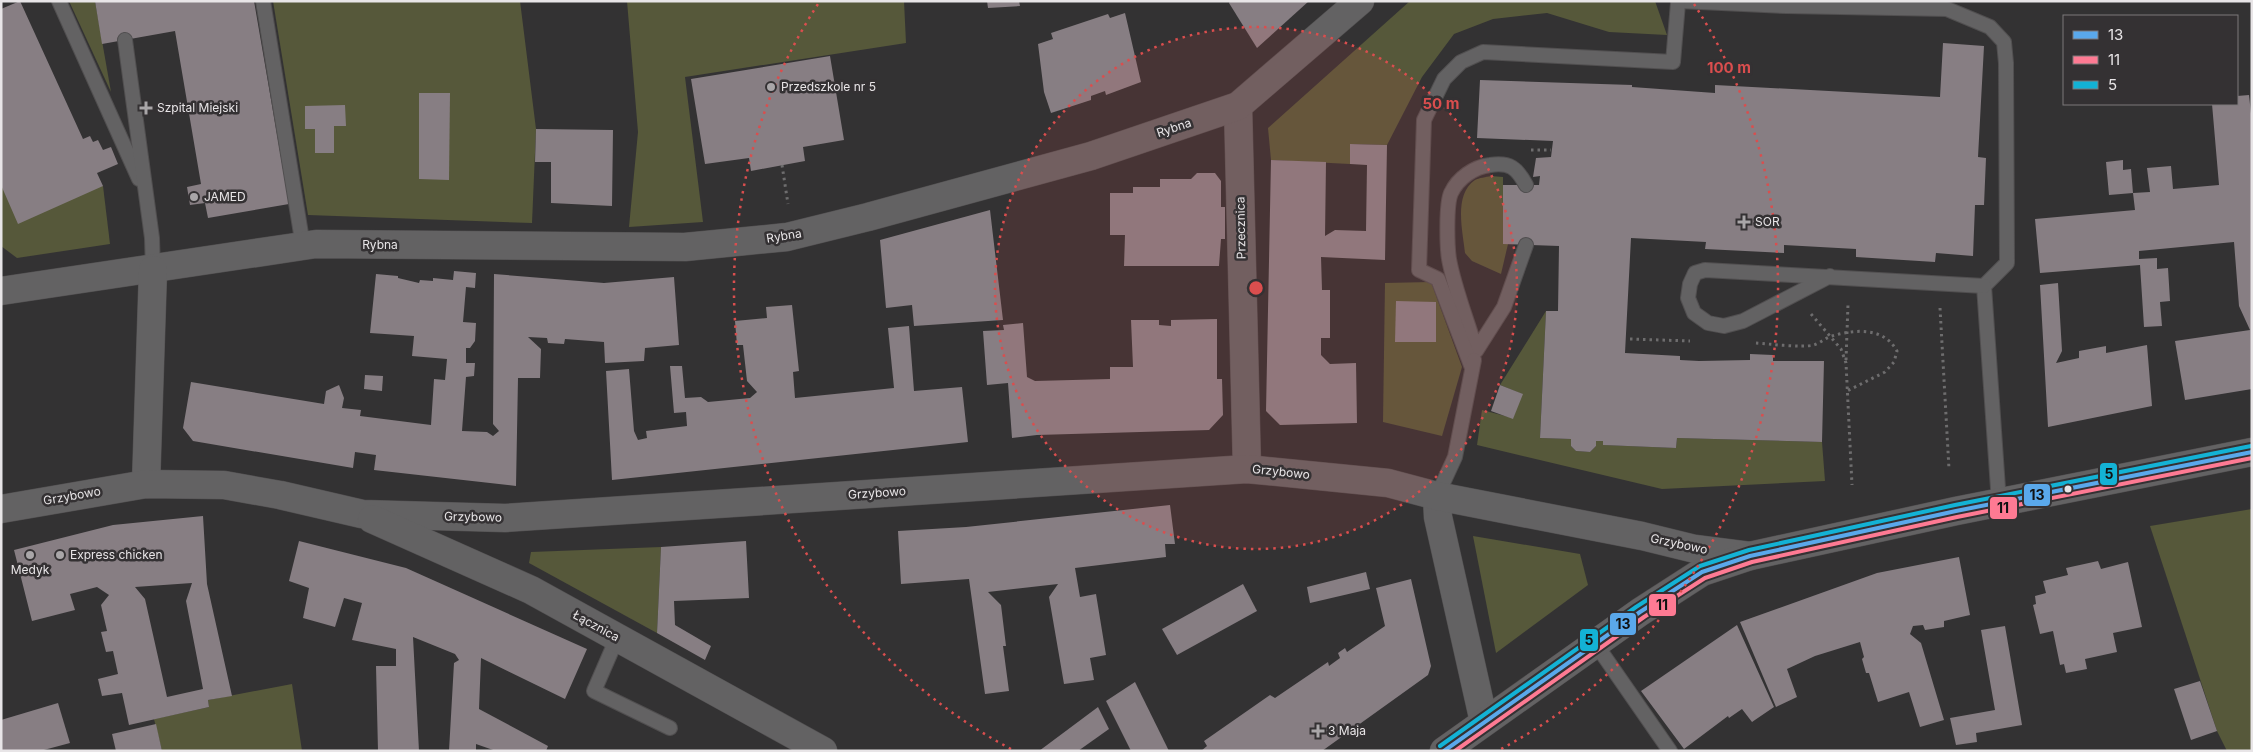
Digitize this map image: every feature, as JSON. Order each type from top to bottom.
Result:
[{"type":"street","name":"Rybna","points":[[1,291],[153,270],[316,244],[685,247],[787,238],[868,218],[1091,156],[1238,106],[1360,1]]},
{"type":"street","name":"Przecznica","points":[[1238,106],[1247,469]]},
{"type":"street","points":[[146,484],[153,270]]},
{"type":"street","points":[[1444,751],[1595,643],[1702,572],[1750,556],[2252,452]]},
{"type":"street","name":"Grzybowo","points":[[1,509],[146,484],[224,486],[280,495],[362,514],[505,518],[1247,469],[1388,484],[1437,496],[1642,536],[1695,549],[1750,556]]},
{"type":"street","points":[[1437,496],[1438,517],[1484,722]]},
{"type":"street","name":"Łącznica","points":[[362,514],[531,590],[823,751]]},
{"type":"lane","points":[[59,1],[146,194]]},
{"type":"lane","points":[[264,1],[303,246]]},
{"type":"lane","points":[[1472,368],[1438,279],[1418,270],[1424,120],[1444,79],[1461,62],[1483,52],[1673,62],[1678,2],[1948,5],[1990,27],[2004,42],[2006,73],[2007,263],[1984,286],[1849,277],[1830,276],[1705,270],[1695,273],[1690,284],[1688,298],[1694,313],[1708,323],[1724,326],[1743,321],[1830,276]]},
{"type":"lane","points":[[125,40],[152,238],[153,270]]},
{"type":"lane","points":[[1476,351],[1449,258],[1448,224],[1451,194],[1465,175],[1482,166],[1501,163],[1518,170],[1526,185]]},
{"type":"lane","points":[[1437,496],[1455,457],[1476,351],[1504,307],[1526,245]]},
{"type":"lane","points":[[1984,286],[1999,503]]},
{"type":"lane","points":[[617,638],[594,691],[670,728]]},
{"type":"lane","points":[[1595,643],[1670,751]]},
{"type":"path","points":[[782,165],[788,209]]},
{"type":"path","points":[[1849,277],[1846,363],[1852,485]]},
{"type":"path","points":[[1938,283],[1949,469]]},
{"type":"path","points":[[1794,294],[1841,348],[1846,363]]},
{"type":"path","points":[[1831,336],[1863,331],[1881,334],[1892,342],[1897,351],[1894,362],[1885,372],[1847,391]]},
{"type":"green space","points":[[69,1],[95,1],[111,92]]},
{"type":"green space","points":[[273,1],[520,1],[536,129],[532,223],[308,215]]},
{"type":"green space","points":[[627,1],[904,1],[906,43],[685,77],[703,222],[629,227],[638,132]]},
{"type":"green space","points":[[1410,1],[1655,1],[1667,35],[1609,32],[1547,13],[1493,19],[1454,34],[1422,77],[1387,145],[1351,144],[1350,164],[1271,160],[1268,128]]},
{"type":"green space","points":[[1491,176],[1503,177],[1503,244],[1508,244],[1501,274],[1472,261],[1465,253],[1461,225],[1462,204],[1468,187],[1475,180]]},
{"type":"green space","points":[[1,185],[103,186],[110,244],[17,258],[1,246]]},
{"type":"green space","points":[[1431,282],[1462,367],[1442,436],[1383,422],[1385,283]]},
{"type":"green space","points":[[1546,311],[1540,438],[1571,439],[1571,446],[1576,451],[1590,452],[1596,446],[1596,441],[1603,441],[1604,445],[1676,448],[1677,438],[1822,442],[1825,481],[1662,489],[1477,445],[1482,410],[1513,418],[1522,394],[1500,385]]},
{"type":"green space","points":[[2252,509],[2252,751],[2227,751],[2217,731],[2150,526]]},
{"type":"green space","points":[[1473,536],[1580,554],[1588,585],[1496,653]]},
{"type":"green space","points":[[661,547],[657,633],[529,563],[531,552]]},
{"type":"green space","points":[[292,684],[302,751],[162,751],[154,719],[209,707],[208,700]]},
{"type":"building","points":[[20,1],[83,139],[90,136],[93,142],[98,140],[103,150],[111,147],[118,164],[97,173],[103,186],[18,224],[1,185],[1,9]]},
{"type":"building","points":[[95,1],[254,1],[289,204],[208,218],[205,203],[190,205],[187,187],[201,184],[175,31],[102,44]]},
{"type":"building","points":[[987,1],[1019,1],[1020,6],[988,8]]},
{"type":"building","points":[[1230,1],[1309,1],[1257,48],[1229,3]]},
{"type":"building","points":[[1125,13],[1141,82],[1106,95],[1105,91],[1091,96],[1091,100],[1051,113],[1044,92],[1038,44],[1053,39],[1051,33],[1108,14],[1110,18]]},
{"type":"building","points":[[1943,43],[1984,46],[1978,157],[1986,158],[1984,205],[1975,205],[1973,256],[1936,253],[1935,262],[1856,257],[1856,249],[1784,245],[1784,253],[1705,249],[1706,242],[1631,238],[1625,353],[1680,356],[1680,360],[1699,361],[1750,360],[1750,354],[1773,355],[1773,361],[1824,361],[1822,442],[1677,438],[1676,448],[1603,445],[1603,441],[1596,441],[1596,446],[1590,452],[1576,451],[1571,446],[1571,439],[1540,438],[1546,311],[1558,311],[1559,246],[1503,244],[1503,185],[1539,185],[1540,176],[1533,177],[1536,158],[1551,157],[1553,141],[1477,138],[1480,80],[1632,85],[1632,87],[1715,93],[1715,85],[1940,97]]},
{"type":"building","points":[[830,56],[844,140],[803,147],[805,161],[751,171],[749,158],[705,164],[691,79]]},
{"type":"building","points":[[419,93],[450,93],[449,180],[419,179]]},
{"type":"building","points":[[2249,95],[2252,123],[2252,389],[2185,400],[2175,341],[2250,330],[2239,306],[2234,242],[2139,251],[2139,259],[2157,258],[2157,269],[2168,268],[2170,301],[2160,302],[2162,326],[2144,327],[2140,265],[2040,273],[2035,219],[2135,210],[2133,193],[2150,192],[2147,168],[2171,166],[2173,189],[2219,185],[2212,105],[2238,105],[2238,96]]},
{"type":"building","points":[[345,105],[346,126],[334,126],[334,153],[315,153],[315,129],[305,129],[305,106]]},
{"type":"building","points":[[536,129],[613,130],[612,206],[551,203],[551,162],[535,162]]},
{"type":"building","points":[[1350,144],[1387,145],[1385,260],[1321,257],[1322,290],[1330,290],[1330,338],[1321,338],[1321,355],[1330,364],[1356,363],[1357,423],[1280,425],[1266,411],[1271,160],[1326,162],[1325,236],[1335,230],[1366,231],[1367,165],[1350,164]]},
{"type":"building","points":[[2123,160],[2123,170],[2131,169],[2133,193],[2109,195],[2106,162]]},
{"type":"building","points":[[1197,173],[1215,173],[1221,181],[1221,207],[1225,207],[1225,239],[1221,239],[1219,266],[1124,266],[1125,235],[1110,235],[1110,193],[1133,193],[1133,187],[1160,187],[1160,179],[1191,179]]},
{"type":"building","points":[[990,210],[1003,320],[914,326],[912,305],[886,308],[880,240]]},
{"type":"building","points":[[454,271],[476,273],[475,288],[466,287],[463,322],[476,323],[475,341],[470,348],[466,348],[466,363],[475,363],[474,376],[466,377],[462,431],[487,432],[493,436],[499,431],[493,424],[494,274],[604,283],[674,277],[679,345],[645,348],[644,361],[605,363],[604,342],[565,339],[564,344],[548,343],[547,338],[528,337],[541,349],[540,378],[518,378],[516,486],[374,470],[376,455],[355,452],[353,468],[193,441],[183,428],[191,382],[324,404],[326,391],[339,385],[344,398],[342,408],[361,410],[360,416],[431,425],[434,379],[445,380],[447,359],[412,356],[414,336],[370,333],[376,274],[398,276],[398,278],[419,283],[420,280],[433,281],[433,278],[453,280]]},
{"type":"building","points":[[2058,283],[2062,351],[2056,363],[2079,358],[2079,351],[2106,346],[2106,353],[2147,345],[2152,406],[2048,427],[2040,285]]},
{"type":"building","points":[[1396,301],[1436,302],[1436,342],[1395,342]]},
{"type":"building","points":[[792,305],[799,371],[793,372],[795,398],[894,388],[888,328],[909,326],[914,391],[962,387],[968,442],[612,480],[606,371],[629,369],[634,431],[638,440],[647,438],[646,431],[687,426],[686,412],[674,413],[670,366],[682,366],[685,398],[701,397],[708,402],[750,398],[757,392],[747,381],[743,345],[737,345],[735,321],[767,318],[766,307]]},
{"type":"building","points":[[1217,319],[1217,379],[1222,379],[1223,415],[1209,430],[1037,435],[1012,438],[1008,383],[987,385],[983,331],[1004,330],[1003,325],[1023,323],[1027,377],[1035,381],[1110,379],[1110,367],[1133,367],[1131,320],[1159,320],[1159,325],[1171,326],[1171,320]]},
{"type":"building","points":[[365,375],[383,376],[382,391],[364,389]]},
{"type":"building","points":[[1500,385],[1523,394],[1513,419],[1491,411]]},
{"type":"building","points":[[1170,505],[1175,544],[1165,544],[1166,557],[1075,568],[1080,597],[1096,594],[1106,655],[1090,658],[1094,680],[1064,684],[1049,597],[1058,584],[988,592],[1001,605],[1006,646],[1003,646],[1009,691],[985,694],[969,579],[901,584],[898,531],[966,527]]},
{"type":"building","points":[[203,516],[207,584],[232,696],[208,700],[209,707],[129,725],[122,693],[102,696],[98,679],[118,674],[113,651],[106,652],[101,632],[107,631],[101,605],[109,595],[97,587],[70,594],[75,610],[32,621],[14,550],[113,525]],"holes":[[[192,583],[186,601],[203,689],[167,697],[145,599],[135,587]]]},
{"type":"building","points":[[299,541],[406,568],[587,649],[565,699],[481,658],[479,709],[548,746],[546,751],[496,751],[476,744],[476,751],[449,751],[454,663],[459,660],[455,654],[413,637],[419,751],[378,751],[376,666],[396,666],[396,649],[352,640],[362,603],[344,598],[335,627],[303,618],[309,588],[289,581]]},
{"type":"building","points":[[746,541],[749,598],[674,601],[675,625],[711,646],[705,660],[657,633],[661,547]]},
{"type":"building","points":[[1959,557],[1970,615],[1944,621],[1944,627],[1925,630],[1923,625],[1913,626],[1910,634],[1921,643],[1944,720],[1920,727],[1909,692],[1878,702],[1869,673],[1866,673],[1860,642],[1815,656],[1787,669],[1797,697],[1776,707],[1740,622],[1877,573]]},
{"type":"building","points":[[2098,561],[2101,569],[2128,562],[2142,627],[2113,633],[2117,652],[2085,659],[2087,669],[2066,673],[2064,664],[2060,665],[2053,631],[2040,634],[2033,605],[2036,604],[2035,596],[2046,593],[2043,581],[2068,575],[2066,568]]},
{"type":"building","points":[[1366,572],[1370,589],[1310,603],[1307,587]]},
{"type":"building","points":[[1411,579],[1431,666],[1428,675],[1322,751],[1201,751],[1207,746],[1204,741],[1270,695],[1275,698],[1328,662],[1329,666],[1340,658],[1338,653],[1345,648],[1347,652],[1385,626],[1376,588]]},
{"type":"building","points":[[1243,584],[1257,611],[1177,655],[1162,629]]},
{"type":"building","points":[[1737,625],[1774,707],[1752,722],[1742,709],[1729,718],[1728,716],[1684,749],[1641,691]]},
{"type":"building","points":[[2005,626],[2022,725],[1976,733],[1977,742],[1956,745],[1950,718],[1995,710],[1981,630]]},
{"type":"building","points":[[2200,681],[2217,731],[2191,740],[2174,689]]},
{"type":"building","points":[[1135,682],[1169,751],[1131,751],[1106,701]]},
{"type":"building","points":[[58,703],[70,743],[40,751],[1,751],[1,720]]},
{"type":"building","points":[[1098,707],[1109,729],[1078,751],[1039,751]]},
{"type":"building","points":[[156,724],[162,751],[116,751],[112,734]]},
{"type":"transit line","name":"5","points":[[1440,746],[1636,607],[1700,566],[1749,550],[1955,505],[2251,446]]},
{"type":"transit line","name":"13","points":[[1444,751],[1640,612],[1702,572],[1750,556],[1956,511],[2252,452]]},
{"type":"transit line","name":"11","points":[[1455,751],[1644,617],[1705,578],[1752,562],[1957,517],[2252,458]]},
{"type":"place","name":"Przedszkole nr 5","points":[[771,87]]},
{"type":"place","name":"Szpital Miejski","points":[[146,108]]},
{"type":"place","name":"JAMED","points":[[194,197]]},
{"type":"place","name":"SOR","points":[[1744,222]]},
{"type":"place","name":"Medyk","points":[[30,555]]},
{"type":"place","name":"Express chicken","points":[[60,555]]},
{"type":"place","name":"3 Maja","points":[[1318,731]]}]
